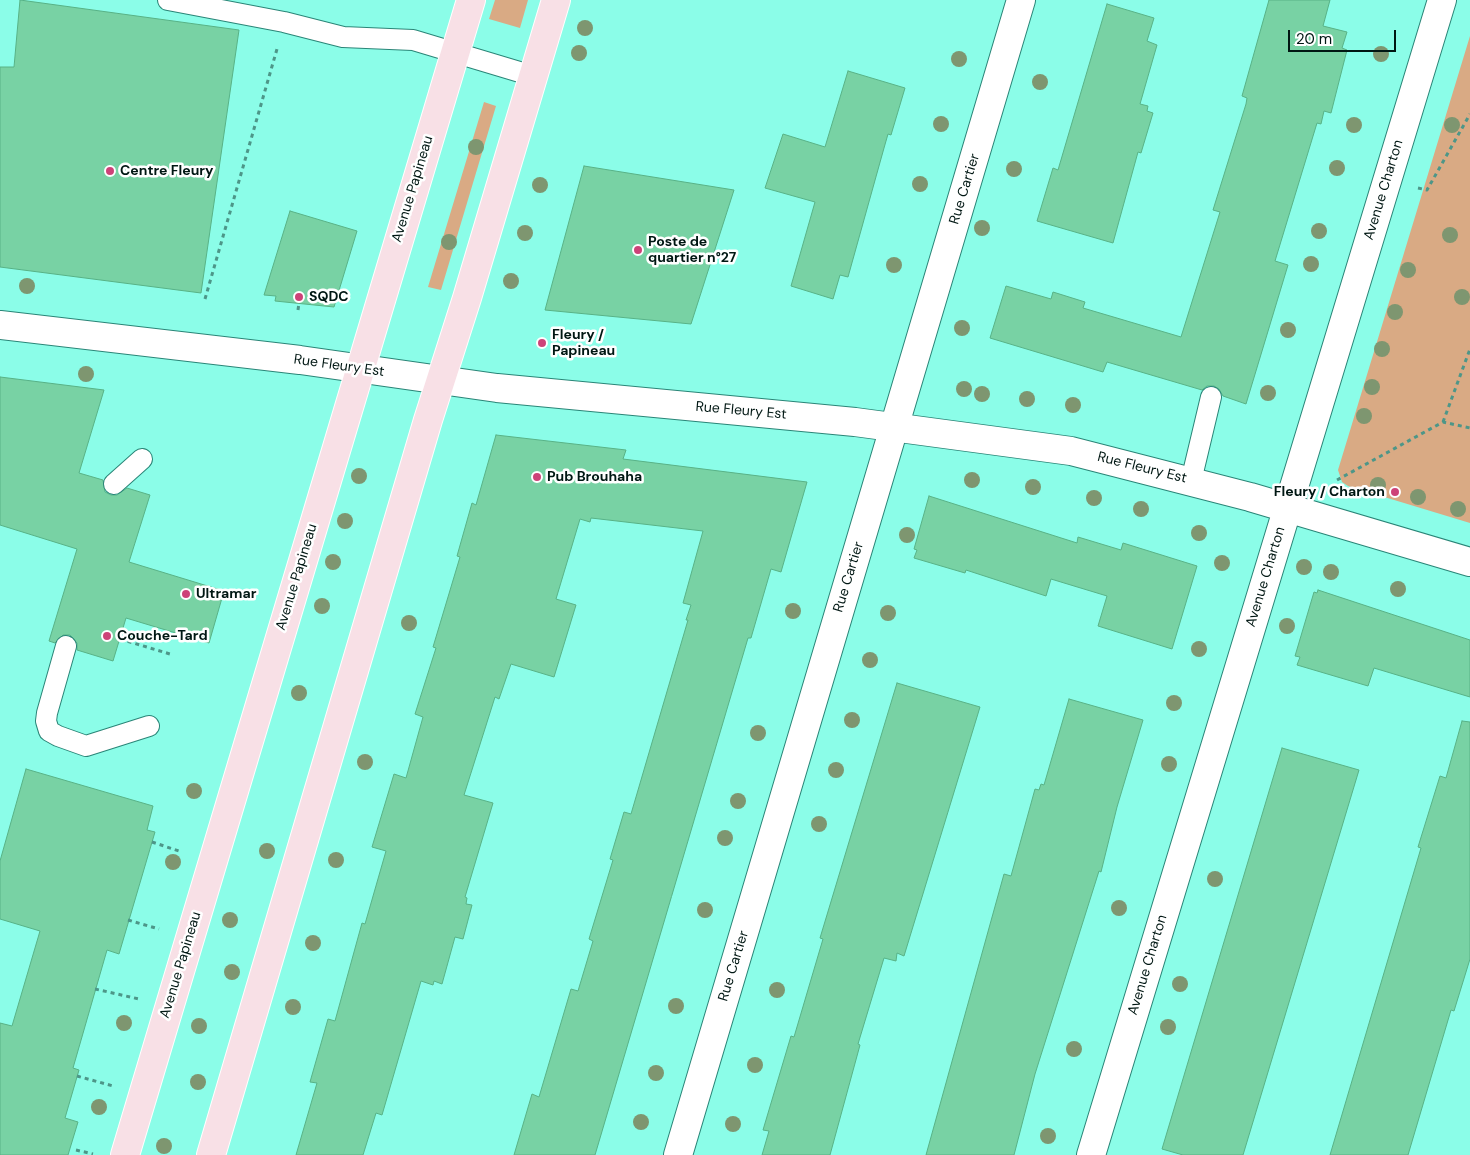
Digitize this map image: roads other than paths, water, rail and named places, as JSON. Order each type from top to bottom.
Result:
[{"type":"main road","name":"Avenue Papineau","points":[[125,1155],[470,0]]},
{"type":"main road","points":[[212,1155],[440,380],[467,298],[556,0]]},
{"type":"street","name":"Rue Cartier","points":[[678,1155],[1021,0]]},
{"type":"street","name":"Avenue Charton","points":[[1091,1155],[1286,508],[1442,0]]},
{"type":"street","name":"Rue Fleury Est","points":[[0,324],[360,368],[516,390],[894,426],[1071,451],[1191,481],[1470,562]]},
{"type":"lane","points":[[168,0],[284,22],[343,37],[412,40],[533,76]]},
{"type":"lane","points":[[1191,481],[1211,397]]},
{"type":"lane","points":[[114,484],[142,458]]},
{"type":"lane","points":[[66,646],[47,713],[46,721],[49,731],[86,746],[149,726]]},
{"type":"place","name":"Centre Fleury","points":[[110,171]]},
{"type":"place","name":"Poste de quartier n°27","points":[[638,250]]},
{"type":"place","name":"SQDC","points":[[299,297]]},
{"type":"place","name":"Fleury / Papineau","points":[[542,343]]},
{"type":"place","name":"Pub Brouhaha","points":[[537,477]]},
{"type":"place","name":"Fleury / Charton","points":[[1395,492]]},
{"type":"place","name":"Ultramar","points":[[186,594]]},
{"type":"place","name":"Couche-Tard","points":[[107,636]]}]
